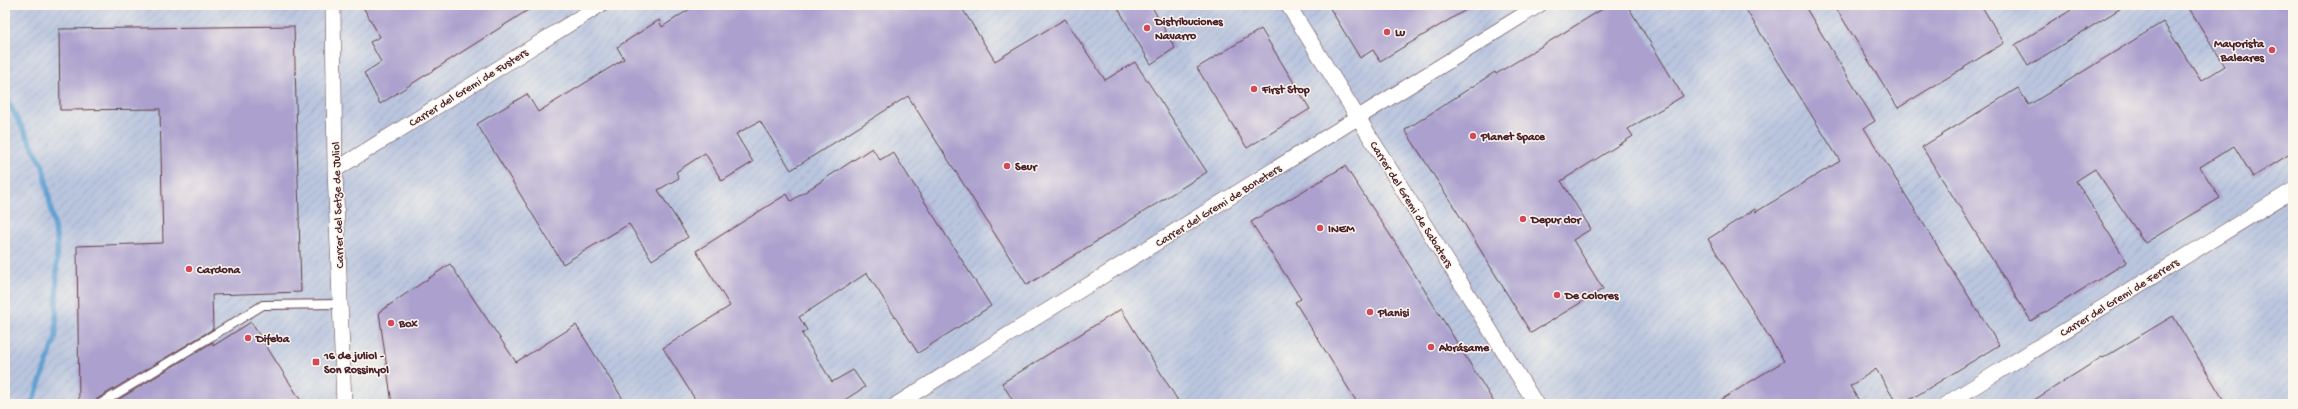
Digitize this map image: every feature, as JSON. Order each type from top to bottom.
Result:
[{"type":"street","name":"Carrer del Setze de Juliol","points":[[333,5],[335,170],[344,404]]},
{"type":"street","name":"Carrer del Gremi de Fusters","points":[[335,170],[600,5]]},
{"type":"street","name":"Carrer del Gremi de Sabaters","points":[[1288,5],[1536,404]]},
{"type":"street","name":"Carrer del Gremi de Boneters","points":[[897,404],[1539,5]]},
{"type":"street","name":"Carrer del Gremi de Ferrers","points":[[1946,404],[2293,190]]},
{"type":"lane","points":[[100,404],[263,305],[340,304]]},
{"type":"shaded area","points":[[5,5],[2293,5],[2293,404],[5,404]]},
{"type":"building","points":[[362,5],[536,5],[380,104],[364,73],[381,62],[370,42],[380,37]]},
{"type":"building","points":[[696,5],[960,5],[995,61],[1065,19],[1105,80],[1135,62],[1207,172],[1027,285],[908,96],[791,170],[760,121],[736,134],[753,162],[722,181],[705,153],[676,172],[679,178],[658,190],[688,237],[652,260],[629,224],[563,264],[477,124],[527,94],[538,112],[624,59],[617,47],[659,20],[662,27]]},
{"type":"building","name":"Distribuciones Navarro","points":[[1116,5],[1151,5],[1175,48],[1151,64]]},
{"type":"building","name":"Lu","points":[[1328,5],[1474,5],[1380,61],[1373,50],[1360,58]]},
{"type":"building","points":[[1609,5],[1627,5],[1683,96],[1628,129],[1633,136],[1561,181],[1591,229],[1573,240],[1603,289],[1531,333],[1405,130],[1495,72],[1496,74]]},
{"type":"building","points":[[1743,5],[1804,5],[1875,121],[1864,128],[1999,345],[1903,404],[1897,404],[1876,369],[1850,386],[1861,404],[1714,404],[1784,361],[1708,239],[1755,209],[1756,212],[1840,161]]},
{"type":"building","points":[[1834,5],[1981,5],[2004,43],[1898,108]]},
{"type":"building","points":[[2079,5],[2126,5],[2028,66],[2015,45]]},
{"type":"building","points":[[2187,5],[2293,5],[2293,152],[2253,177],[2234,146],[2200,167],[2220,198],[2145,243],[2095,169],[2076,181],[2127,262],[2031,321],[1922,147],[2018,88],[2029,105],[2163,22],[2201,81],[2225,66]]},
{"type":"building","points":[[294,26],[301,292],[212,295],[213,329],[97,399],[95,404],[79,404],[77,246],[163,243],[160,109],[60,110],[59,29]]},
{"type":"building","name":"First Stop","points":[[1261,29],[1310,109],[1247,148],[1197,68]]},
{"type":"building","points":[[872,148],[880,160],[893,152],[991,306],[918,353],[867,273],[799,317],[807,330],[802,334],[832,382],[853,370],[865,387],[838,404],[698,404],[663,348],[730,306],[696,251],[787,194],[791,201]]},
{"type":"building","points":[[1345,166],[1394,241],[1495,404],[1358,404],[1295,302],[1301,299],[1251,222]]},
{"type":"building","points":[[450,264],[516,362],[576,325],[626,404],[392,404],[379,312]]},
{"type":"building","points":[[1121,309],[1180,404],[1015,404],[1002,383]]},
{"type":"building","points":[[2173,316],[2226,404],[2028,404],[2102,357],[2103,358]]},
{"type":"building","points":[[251,322],[303,404],[111,404],[213,342],[213,346]]},
{"type":"waterway","points":[[5,96],[43,166],[57,241],[56,337],[32,404]]},
{"type":"place","name":"Distribuciones Navarro","points":[[1147,28]]},
{"type":"place","name":"Lu","points":[[1387,32]]},
{"type":"place","name":"Mayorista Baleares","points":[[2272,50]]},
{"type":"place","name":"First Stop","points":[[1254,89]]},
{"type":"place","name":"Planet Space","points":[[1473,136]]},
{"type":"place","name":"Seur","points":[[1007,166]]},
{"type":"place","name":"Depur clor","points":[[1523,219]]},
{"type":"place","name":"INEM","points":[[1320,228]]},
{"type":"place","name":"Cardona","points":[[189,269]]},
{"type":"place","name":"De Colores","points":[[1557,295]]},
{"type":"place","name":"Planisi","points":[[1370,312]]},
{"type":"place","name":"Box","points":[[391,323]]},
{"type":"place","name":"Difeba","points":[[248,338]]},
{"type":"place","name":"Abrásame","points":[[1431,347]]},
{"type":"place","name":"16 de juliol - Son Rossinyol","points":[[316,362]]}]
